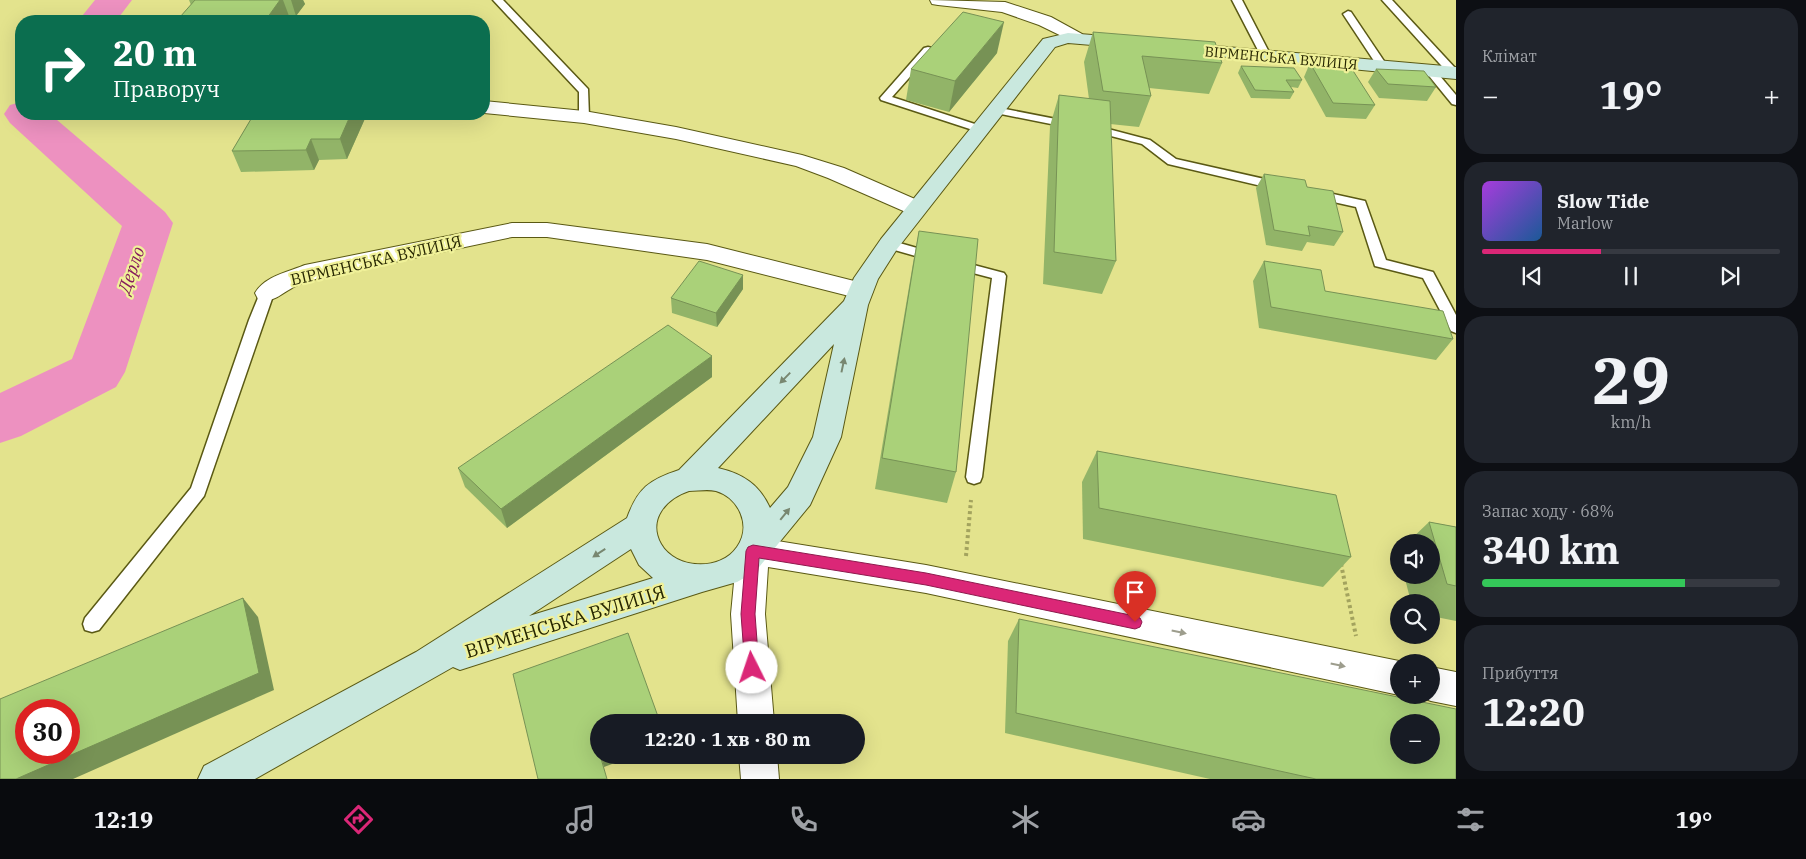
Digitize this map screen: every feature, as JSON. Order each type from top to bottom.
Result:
[{"type":"main road","points":[[753,551],[760,526],[756,509],[750,498],[735,486],[715,479],[689,478],[670,485],[655,495],[645,510],[640,526],[645,549],[664,569],[683,577],[702,578],[729,572],[746,560],[799,496],[827,437],[858,298],[875,264],[916,208],[1049,43],[1060,39],[1076,38],[1142,45]]},
{"type":"main road","name":"ВІРМЕНСЬКА ВУЛИЦЯ","points":[[1162,46],[1455,73]]},
{"type":"main road","points":[[689,478],[858,298]]},
{"type":"main road","name":"ВІРМЕНСЬКА ВУЛИЦЯ","points":[[217,779],[428,664],[640,526]]},
{"type":"main road","name":"ВІРМЕНСЬКА ВУЛИЦЯ","points":[[428,664],[702,578]]},
{"type":"street","points":[[938,0],[1005,7],[1045,21],[1076,38]]},
{"type":"street","points":[[490,108],[584,117],[676,133],[802,161],[836,173],[916,208]]},
{"type":"street","name":"ВІРМЕНСЬКА ВУЛИЦЯ","points":[[267,293],[283,282],[314,271],[512,230],[547,230],[707,252],[858,298]]},
{"type":"street","points":[[755,714],[748,614],[753,551],[963,587],[1390,676]]},
{"type":"street","points":[[1440,686],[1456,689]]},
{"type":"street","points":[[759,764],[760,779]]},
{"type":"lane","points":[[498,0],[584,91],[584,117]]},
{"type":"lane","points":[[1237,0],[1266,56]]},
{"type":"lane","points":[[1387,0],[1455,73]]},
{"type":"lane","points":[[1348,14],[1383,67]]},
{"type":"lane","points":[[928,50],[885,98],[980,129]]},
{"type":"lane","points":[[1430,71],[1456,102]]},
{"type":"lane","points":[[995,110],[1112,133],[1146,142],[1172,162],[1286,187]]},
{"type":"lane","points":[[1304,192],[1361,204],[1380,263],[1428,275],[1456,328]]},
{"type":"lane","points":[[889,244],[999,276],[974,477]]},
{"type":"lane","name":"ВІРМЕНСЬКА ВУЛИЦЯ","points":[[92,624],[198,491],[256,320],[267,293]]},
{"type":"path","points":[[963,587],[974,477]]},
{"type":"path","points":[[1339,559],[1363,670]]},
{"type":"building","points":[[195,0],[280,0],[269,15],[182,15]]},
{"type":"building","points":[[963,12],[1004,22],[955,81],[911,69]]},
{"type":"building","points":[[1093,32],[1215,42],[1222,63],[1142,56],[1151,96],[1103,91]]},
{"type":"building","points":[[1310,63],[1350,66],[1375,105],[1333,103]]},
{"type":"building","points":[[1241,66],[1294,68],[1302,80],[1286,80],[1294,92],[1255,90]]},
{"type":"building","points":[[1376,69],[1424,71],[1436,87],[1388,84]]},
{"type":"building","points":[[1059,95],[1110,101],[1116,261],[1054,252]]},
{"type":"building","points":[[250,120],[348,120],[340,139],[311,139],[306,150],[232,151]]},
{"type":"building","points":[[1264,174],[1305,180],[1307,187],[1333,191],[1343,232],[1308,226],[1310,236],[1274,230]]},
{"type":"building","points":[[919,231],[978,239],[956,472],[882,458]]},
{"type":"building","points":[[699,261],[743,275],[716,313],[671,298]]},
{"type":"building","points":[[1264,261],[1321,270],[1325,291],[1443,311],[1453,339],[1271,307]]},
{"type":"building","points":[[668,325],[712,356],[501,509],[458,468]]},
{"type":"building","points":[[1097,451],[1336,495],[1351,557],[1099,508]]},
{"type":"building","points":[[1429,522],[1456,527],[1456,586],[1447,584],[1440,560],[1440,534],[1432,534]]},
{"type":"building","points":[[243,598],[259,673],[80,751],[80,699],[15,699],[15,764],[50,764],[16,779],[0,779],[0,699]]},
{"type":"building","points":[[1019,619],[1390,695],[1390,704],[1432,704],[1456,709],[1456,779],[1316,779],[1016,713]]},
{"type":"building","points":[[628,633],[657,714],[590,714],[590,764],[603,764],[607,779],[538,779],[513,674]]},
{"type":"waterway","name":"Дерло","points":[[102,15],[114,0]]},
{"type":"waterway","name":"Дерло","points":[[0,420],[96,372],[148,223],[32,120]]},
{"type":"route","points":[[752,668],[748,614],[753,551],[926,579],[1135,622]]}]
